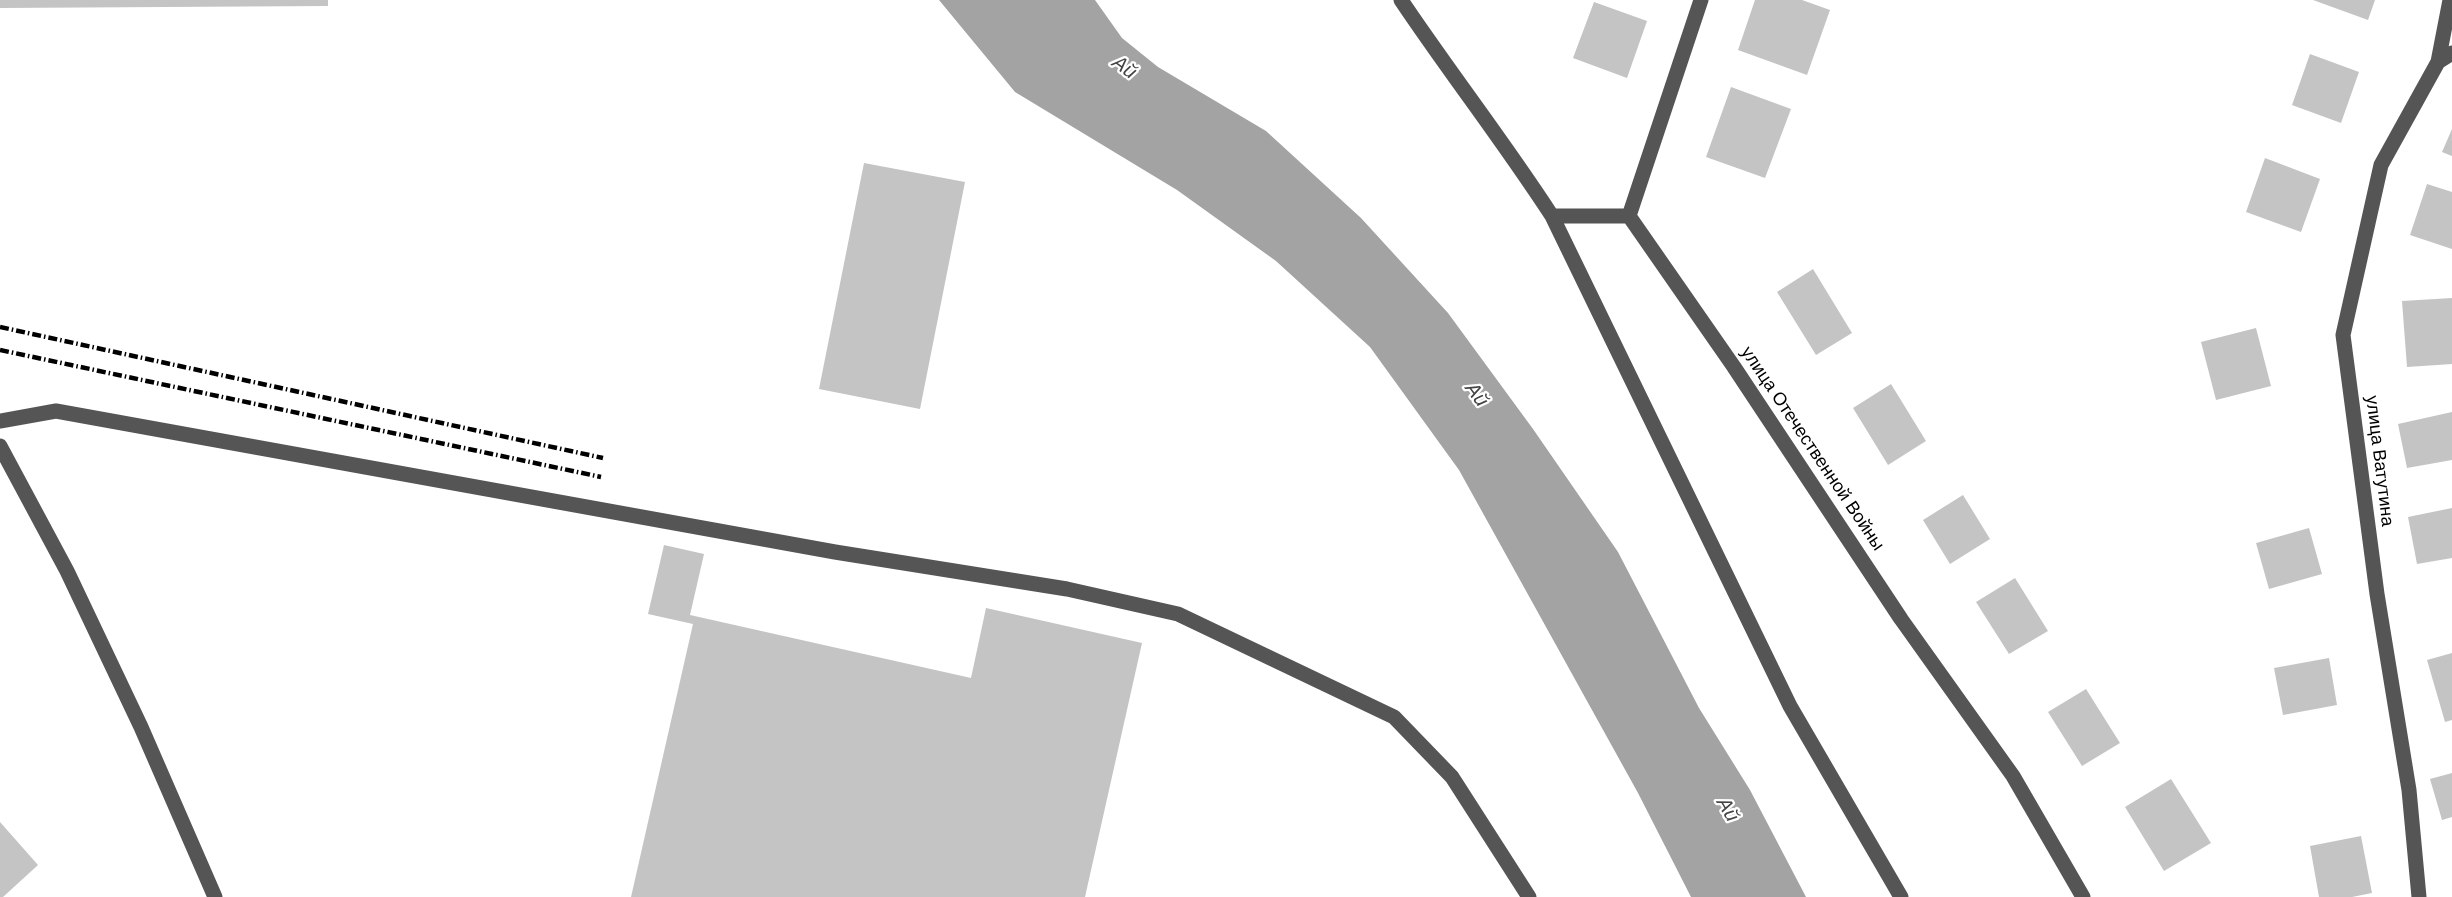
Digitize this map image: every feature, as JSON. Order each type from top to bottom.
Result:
[{"type":"street","points":[[1401,0],[1445,66],[1508,149],[1552,216],[1790,706],[1901,897]]},
{"type":"street","points":[[1552,216],[1629,216],[1701,0]]},
{"type":"street","points":[[2438,62],[2450,0]]},
{"type":"street","name":"улица Ватутина","points":[[2420,897],[2409,790],[2377,594],[2343,335],[2381,165],[2438,62],[2452,53]]},
{"type":"street","name":"улица Отечественной Войны","points":[[1629,216],[1734,367],[1901,619],[2013,777],[2083,897]]},
{"type":"street","points":[[0,421],[56,411],[835,552],[1067,589],[1178,614],[1394,717],[1452,777],[1529,897]]},
{"type":"street","points":[[0,446],[67,572],[141,727],[215,897]]},
{"type":"water","name":"Ай","points":[[939,0],[1095,0],[1122,38],[1158,67],[1266,131],[1361,218],[1448,313],[1533,429],[1618,552],[1699,708],[1750,790],[1806,897],[1691,897],[1638,793],[1459,470],[1370,347],[1276,261],[1177,190],[1015,92]]},
{"type":"building","points":[[0,0],[328,0],[328,6],[0,8]]},
{"type":"building","points":[[1755,0],[1802,0],[1830,10],[1807,75],[1738,50]]},
{"type":"building","points":[[2313,0],[2375,0],[2368,20]]},
{"type":"building","points":[[1594,2],[1647,21],[1627,78],[1573,58]]},
{"type":"building","points":[[2310,54],[2359,72],[2341,123],[2292,105]]},
{"type":"building","points":[[1731,87],[1791,109],[1765,178],[1706,157]]},
{"type":"building","points":[[2452,129],[2452,156],[2442,152]]},
{"type":"building","points":[[2265,158],[2320,179],[2301,232],[2246,212]]},
{"type":"building","points":[[864,163],[965,182],[920,409],[819,389]]},
{"type":"building","points":[[2427,184],[2452,192],[2452,249],[2410,235]]},
{"type":"building","points":[[1813,269],[1852,333],[1816,355],[1777,292]]},
{"type":"building","points":[[2452,298],[2452,364],[2407,367],[2402,301]]},
{"type":"building","points":[[2256,328],[2271,386],[2216,400],[2201,342]]},
{"type":"building","points":[[1891,384],[1926,441],[1888,465],[1853,408]]},
{"type":"building","points":[[2452,412],[2452,460],[2407,468],[2398,424]]},
{"type":"building","points":[[1963,495],[1990,539],[1950,564],[1923,520]]},
{"type":"building","points":[[2452,508],[2452,558],[2417,564],[2408,517]]},
{"type":"building","points":[[2309,528],[2322,574],[2269,589],[2256,543]]},
{"type":"building","points":[[664,545],[704,554],[690,615],[971,678],[986,608],[1142,643],[1085,897],[631,897],[693,624],[648,614]]},
{"type":"building","points":[[2015,578],[2048,631],[2009,654],[1976,602]]},
{"type":"building","points":[[2452,653],[2452,720],[2445,722],[2427,660]]},
{"type":"building","points":[[2329,658],[2337,705],[2283,715],[2274,668]]},
{"type":"building","points":[[2086,689],[2120,743],[2082,766],[2048,712]]},
{"type":"building","points":[[2452,773],[2452,817],[2442,820],[2430,779]]},
{"type":"building","points":[[2171,779],[2211,843],[2164,871],[2125,807]]},
{"type":"building","points":[[0,822],[38,865],[3,897],[0,897]]},
{"type":"building","points":[[2361,836],[2372,893],[2352,897],[2319,897],[2310,846]]},
{"type":"railway","points":[[0,327],[603,458]]},
{"type":"railway","points":[[0,350],[601,477]]}]
